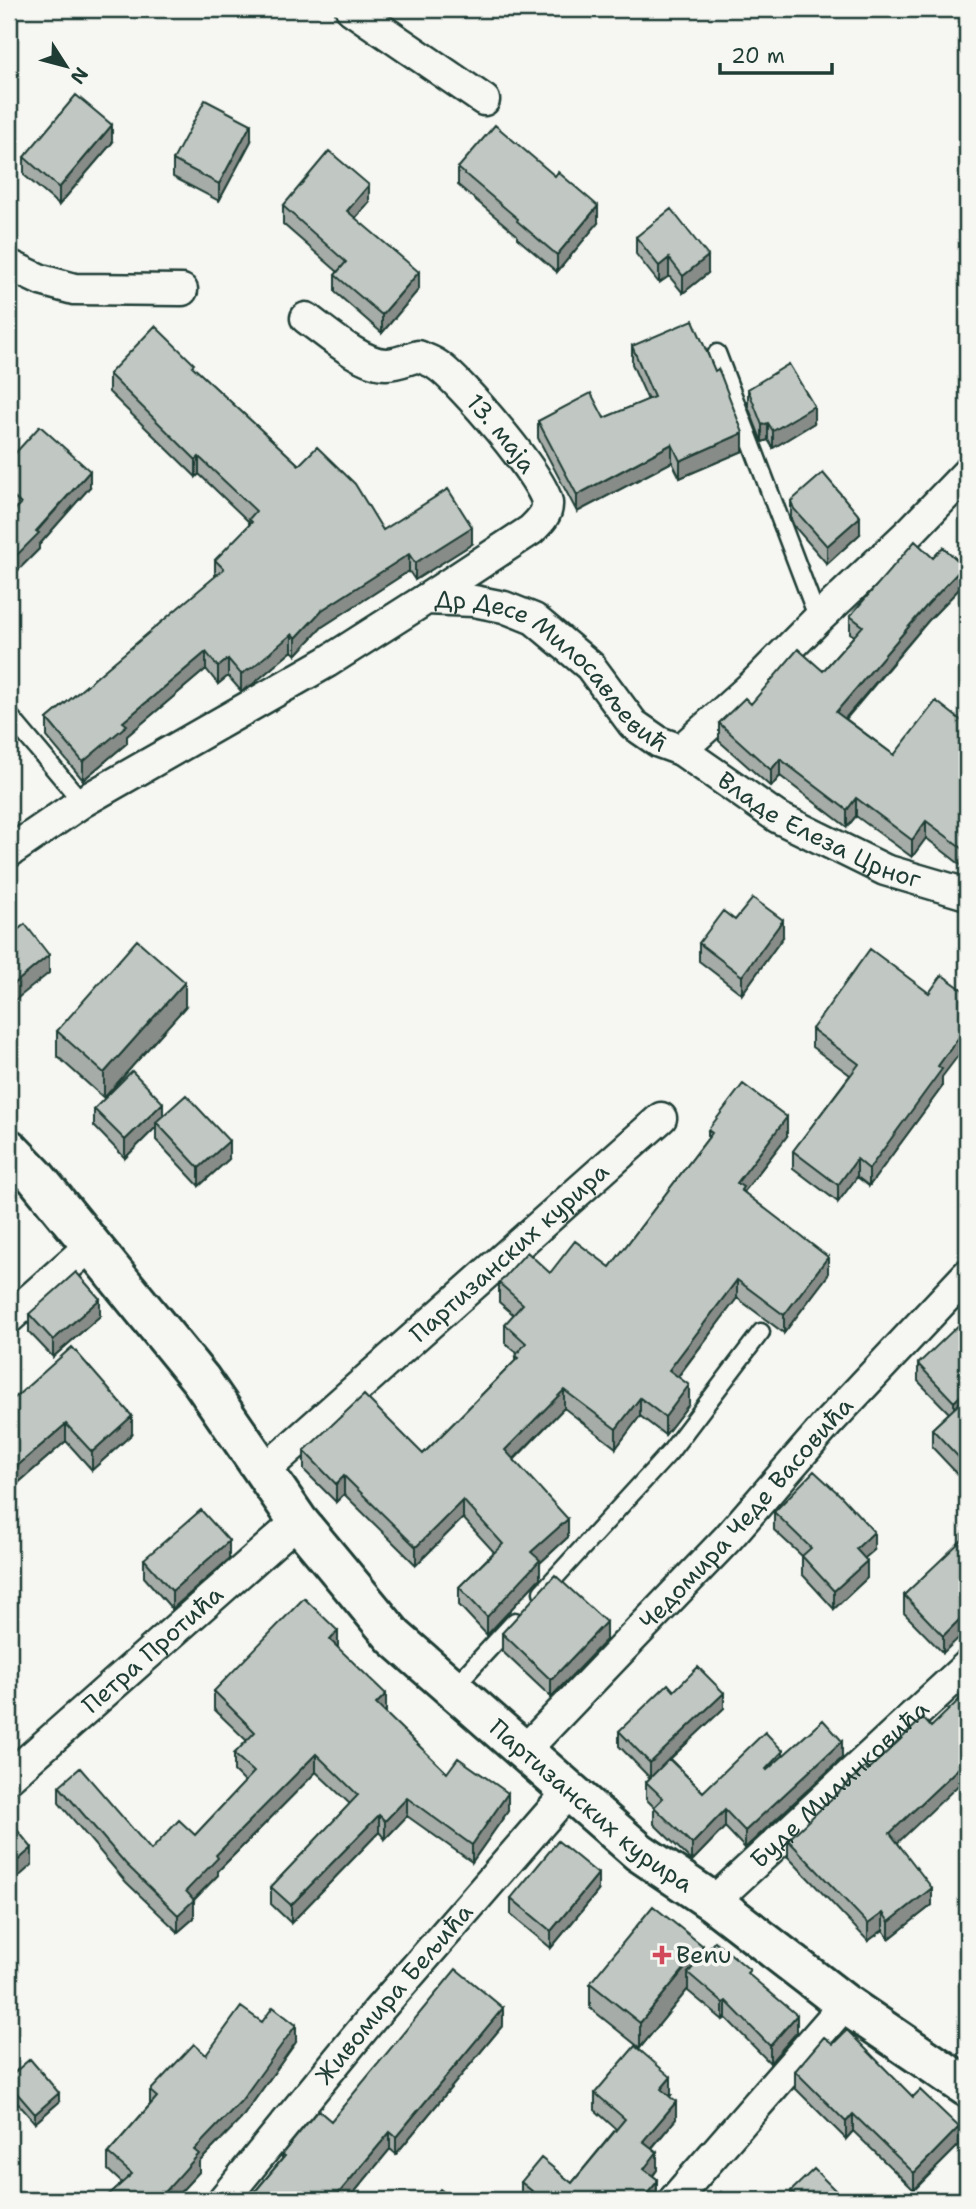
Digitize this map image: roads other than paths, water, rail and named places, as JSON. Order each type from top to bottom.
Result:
[{"type":"street","points":[[351,9],[484,100]]},
{"type":"street","points":[[9,265],[74,289],[182,290]]},
{"type":"street","name":"13. маја","points":[[306,318],[368,362],[386,364],[418,356],[438,365],[512,443],[547,503],[543,518],[531,530],[425,599]]},
{"type":"street","name":"Др Десе Милосављевић","points":[[9,852],[82,802],[316,668],[425,599],[474,601],[504,607],[534,619],[590,666],[633,724],[659,742],[681,750],[753,685],[967,473]]},
{"type":"street","name":"Владе Елеза Црног","points":[[681,750],[777,817],[885,870],[967,894]]},
{"type":"street","name":"Партизанских курира","points":[[265,1470],[661,1118]]},
{"type":"street","name":"Партизанских курира","points":[[9,1149],[91,1244],[201,1380],[299,1521],[394,1637],[639,1852],[713,1902],[845,2004],[967,2087]]},
{"type":"street","points":[[9,1318],[91,1244]]},
{"type":"street","name":"Чедомира Чеде Васовића","points":[[525,1750],[728,1538],[828,1423],[967,1275]]},
{"type":"street","name":"Петра Протића","points":[[9,1777],[299,1521]]},
{"type":"street","name":"Буде Милинковића","points":[[713,1902],[967,1667]]},
{"type":"street","name":"Живомира Бељића","points":[[223,2200],[377,2012],[570,1790]]},
{"type":"street","points":[[674,2200],[845,2004]]},
{"type":"lane","points":[[717,353],[818,619]]},
{"type":"lane","points":[[9,715],[82,802]]},
{"type":"lane","points":[[454,1687],[670,1452],[761,1332]]},
{"type":"place","name":"Benu","points":[[662,1955]]}]
